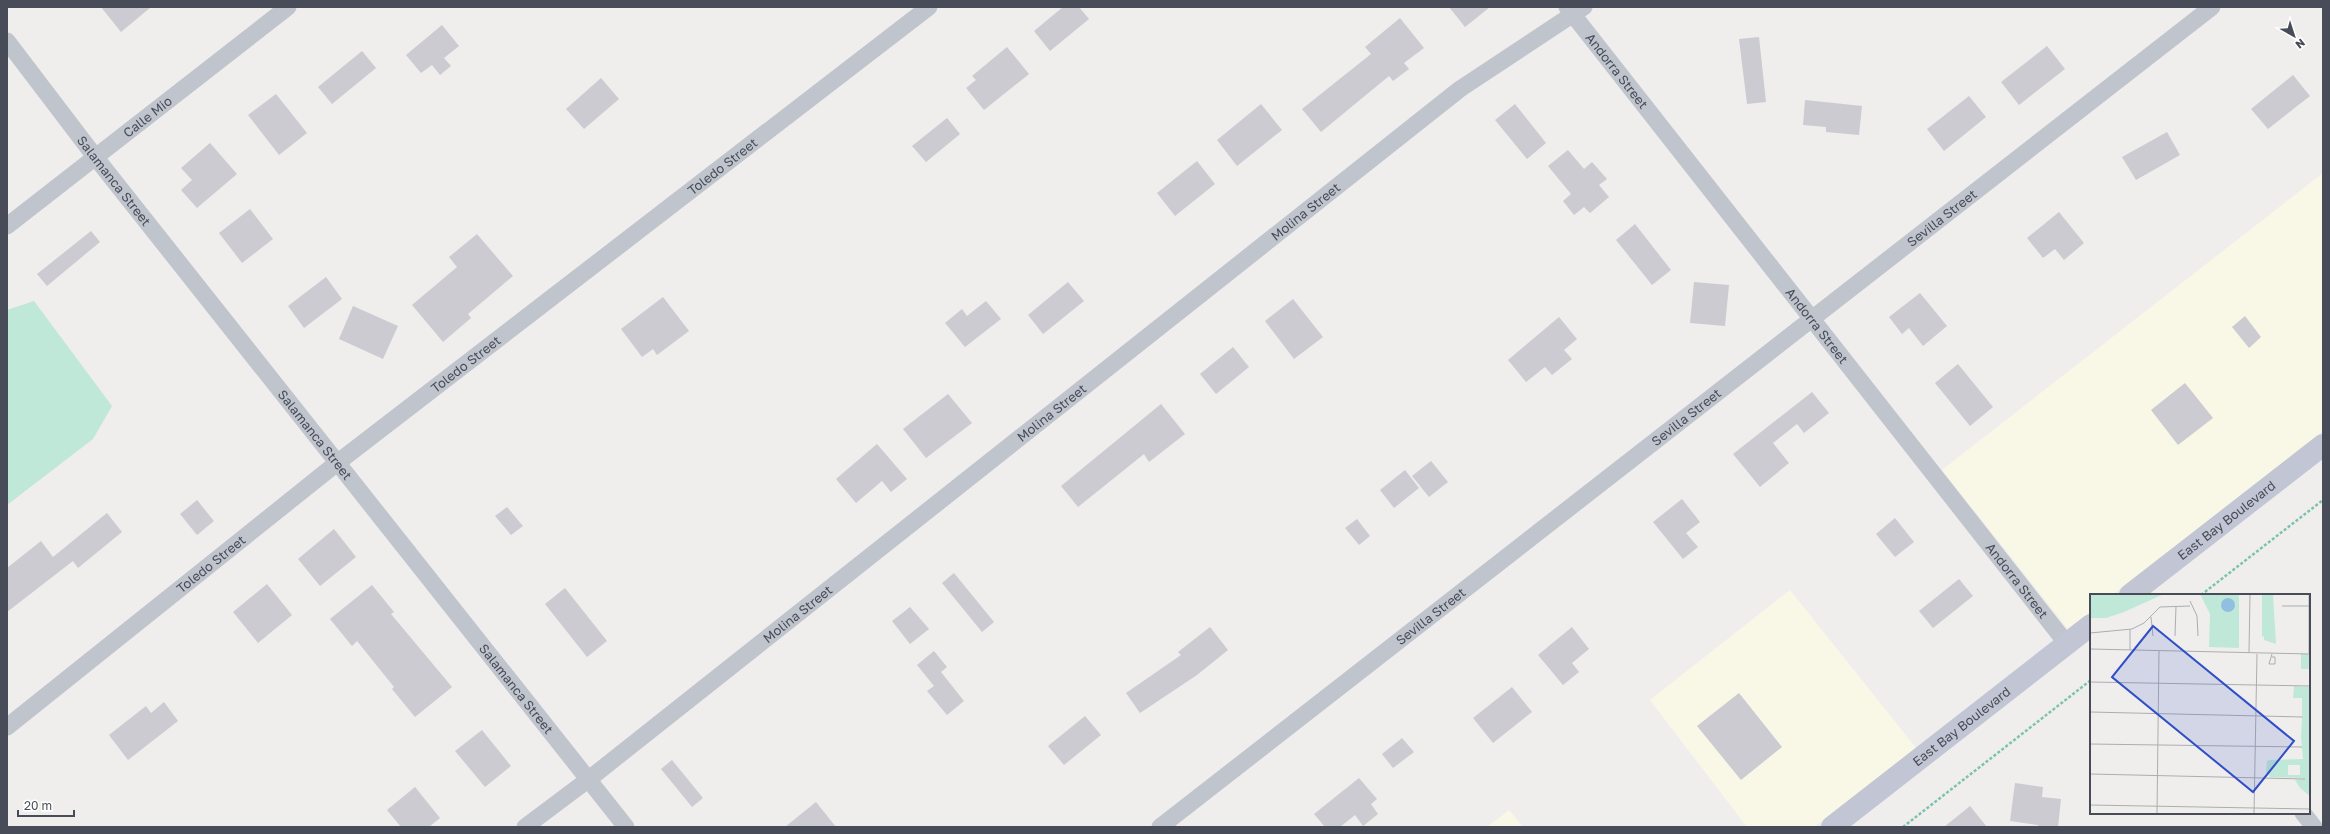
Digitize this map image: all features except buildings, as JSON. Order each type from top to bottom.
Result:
[{"type":"main road","name":"East Bay Boulevard","points":[[2131,594],[2323,445]]},
{"type":"main road","name":"East Bay Boulevard","points":[[1832,827],[2090,626]]},
{"type":"street","name":"Calle Mio","points":[[7,226],[288,7]]},
{"type":"street","name":"Toledo Street","points":[[7,727],[337,463],[929,7]]},
{"type":"street","name":"Sevilla Street","points":[[1160,827],[2212,7]]},
{"type":"street","name":"Andorra Street","points":[[1575,10],[1812,319],[2067,644]]},
{"type":"street","name":"Molina Street","points":[[525,827],[589,779],[1460,89],[1575,10]]},
{"type":"street","name":"Salamanca Street","points":[[7,41],[96,158],[626,827]]},
{"type":"street","points":[[2304,814],[2314,827]]},
{"type":"path","points":[[2202,594],[2323,500]]},
{"type":"path","points":[[1903,827],[2090,681]]},
{"type":"shaded area","points":[[2323,173],[2323,431],[2113,594],[2090,594],[2090,613],[2068,629],[1942,470]]},
{"type":"shaded area","points":[[1790,590],[1916,748],[1814,827],[1747,827],[1650,700]]},
{"type":"shaded area","points":[[1509,810],[1523,827],[1487,827]]},
{"type":"green space","points":[[34,301],[112,406],[93,439],[7,505],[7,310]]}]
